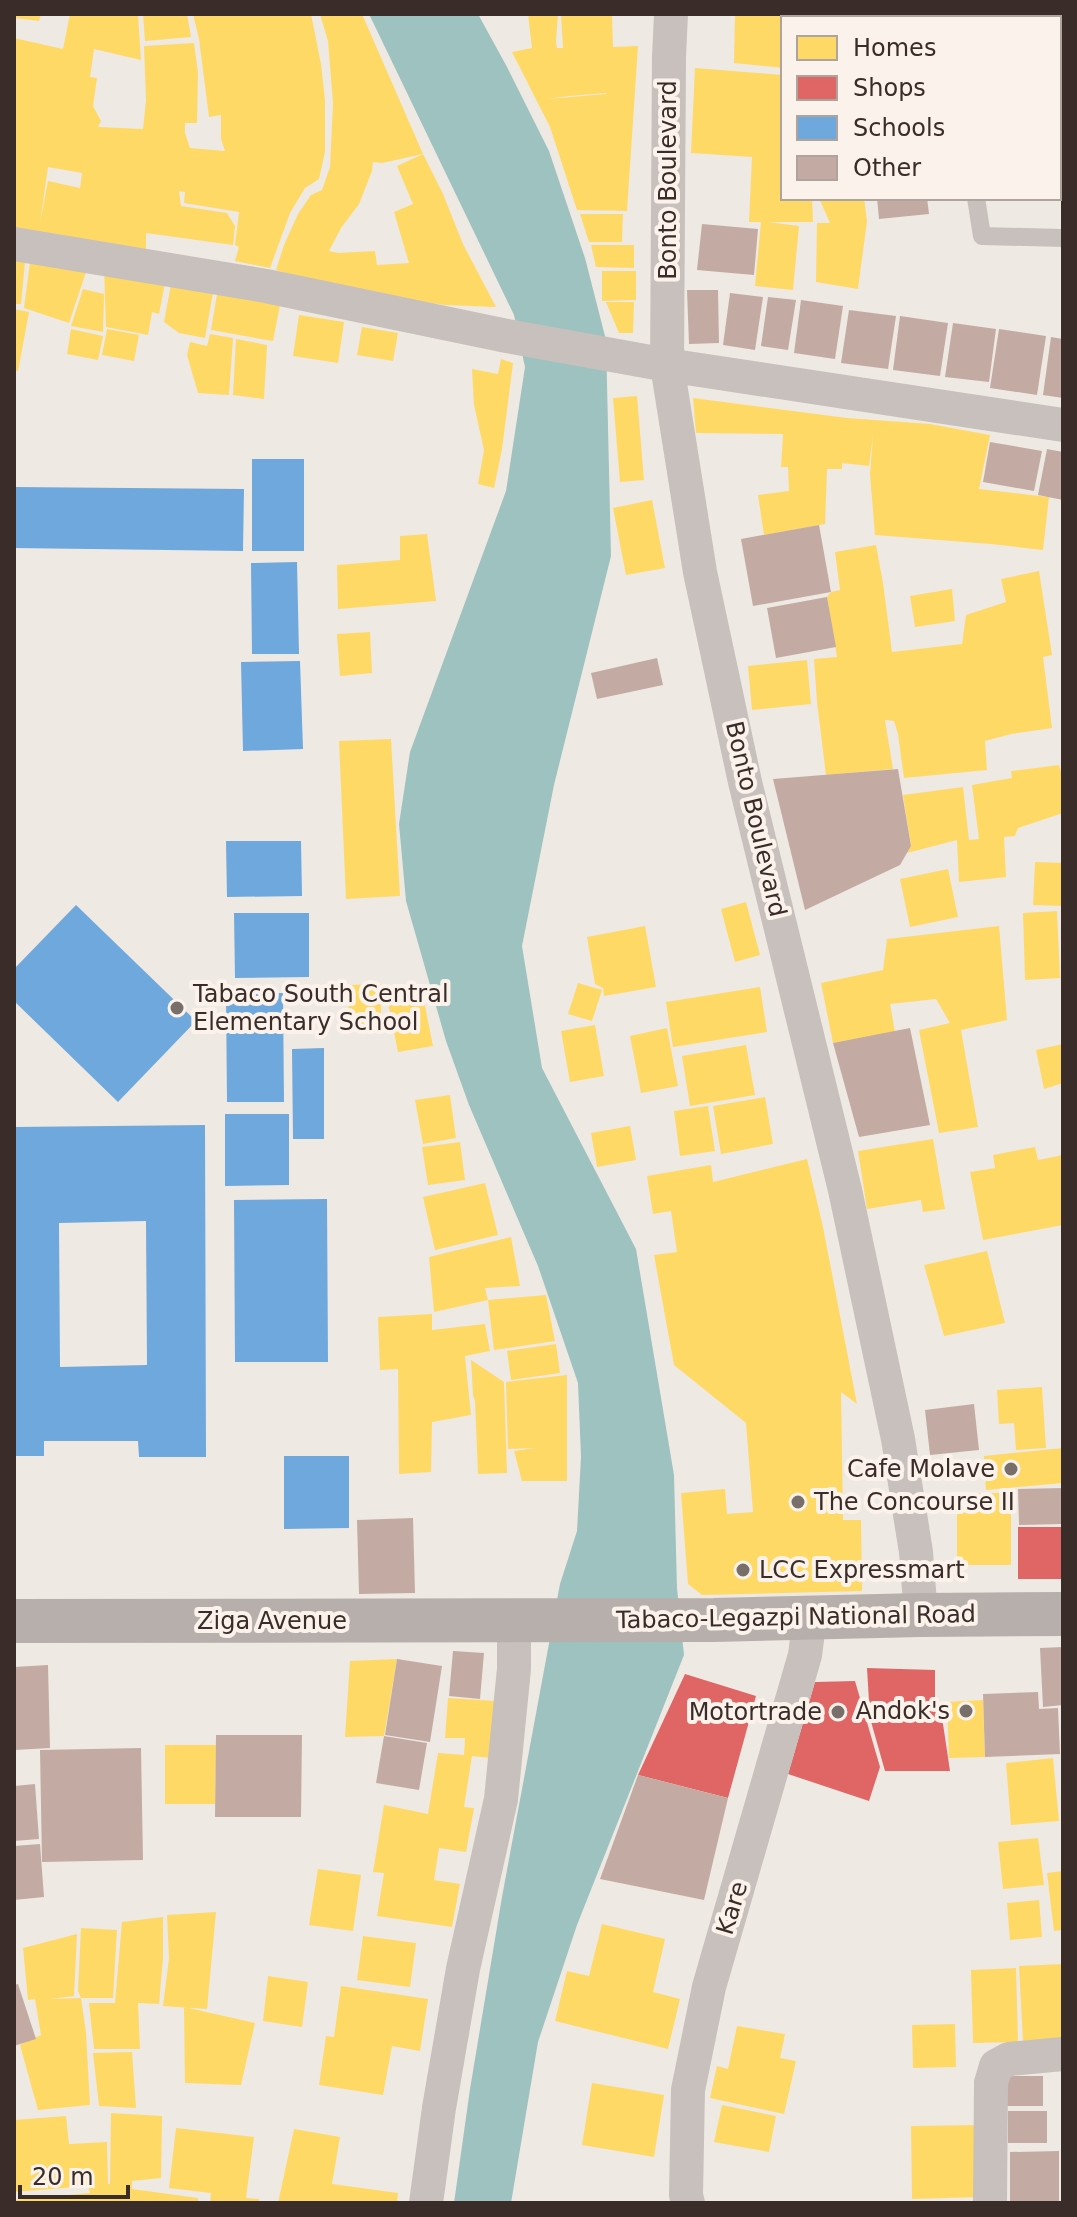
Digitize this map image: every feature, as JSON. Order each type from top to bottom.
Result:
[{"type":"main road","name":"Tabaco-Legazpi National Road","points":[[521,1620],[1063,1614]]},
{"type":"main road","name":"Ziga Avenue","points":[[14,1621],[521,1620]]},
{"type":"street","name":"Bonto Boulevard","points":[[671,14],[667,365],[700,572],[739,752],[845,1190],[898,1439],[916,1552],[921,1615]]},
{"type":"street","points":[[14,244],[266,286],[625,358],[1063,425]]},
{"type":"street","name":"Kare","points":[[688,2203],[688,2090],[709,1987],[805,1655],[810,1617]]},
{"type":"street","points":[[426,2203],[463,1969],[501,1799],[521,1620]]},
{"type":"street","points":[[990,2203],[991,2083],[996,2066],[1009,2059],[1063,2054]]},
{"type":"lane","points":[[976,200],[982,236],[1063,238]]},
{"type":"water","points":[[369,14],[478,14],[549,151],[585,258],[606,340],[611,556],[554,785],[522,946],[542,1068],[636,1249],[674,1475],[677,1588],[684,1655],[577,1925],[538,2042],[511,2203],[454,2203],[502,1897],[560,1584],[577,1531],[581,1457],[578,1383],[538,1266],[469,1105],[446,1041],[406,901],[399,824],[410,752],[506,491],[525,367],[514,315]]},
{"type":"building: Homes","points":[[14,14],[41,14],[39,21],[14,18]]},
{"type":"building: Homes","points":[[70,14],[138,14],[141,60],[94,49],[90,77],[97,78],[93,106],[101,121],[98,127],[143,129],[146,100],[144,46],[194,43],[198,73],[197,123],[185,123],[185,133],[190,148],[225,151],[221,139],[221,115],[209,117],[193,14],[311,14],[325,100],[325,152],[319,179],[305,188],[290,213],[270,268],[235,261],[239,247],[235,245],[239,212],[184,203],[185,192],[179,191],[181,206],[227,213],[235,226],[233,245],[146,233],[146,254],[14,233],[14,38],[63,49]],"holes":[[[48,167],[82,173],[80,188],[48,181],[40,223]]]},
{"type":"building: Homes","points":[[143,14],[187,14],[191,37],[145,41]]},
{"type":"building: Homes","points":[[320,14],[362,14],[463,244],[496,307],[445,305],[338,289],[276,270],[298,214],[311,195],[322,190],[330,167],[333,103],[328,41]],"holes":[[[423,154],[397,166],[413,204],[394,212],[409,263],[377,265],[375,251],[329,251],[359,204],[373,162],[382,163]]]},
{"type":"building: Homes","points":[[528,14],[558,14],[557,48],[563,48],[561,14],[612,14],[613,47],[638,46],[627,211],[577,210],[550,127],[512,52],[532,48]],"holes":[[[606,94],[547,99],[569,96]]]},
{"type":"building: Homes","points":[[735,14],[839,14],[781,16],[781,68],[734,63]]},
{"type":"building: Homes","points":[[695,68],[781,75],[781,200],[812,200],[813,222],[768,222],[799,226],[793,290],[755,286],[761,222],[749,222],[752,157],[691,153]]},
{"type":"building: Homes","points":[[820,200],[864,200],[867,221],[858,289],[816,282],[817,223],[830,223]]},
{"type":"building: Homes","points":[[580,214],[623,214],[622,242],[589,242]]},
{"type":"building: Homes","points":[[591,245],[634,245],[634,268],[596,267]]},
{"type":"building: Homes","points":[[14,251],[26,252],[21,304],[14,304]]},
{"type":"building: Homes","points":[[31,254],[88,266],[69,323],[24,308]]},
{"type":"building: Homes","points":[[104,266],[166,278],[159,314],[152,312],[148,335],[106,327]]},
{"type":"building: Homes","points":[[602,271],[636,271],[636,300],[602,301]]},
{"type":"building: Homes","points":[[172,279],[214,287],[205,338],[179,333],[164,322]]},
{"type":"building: Homes","points":[[218,288],[281,300],[273,341],[211,330]]},
{"type":"building: Homes","points":[[83,289],[104,294],[103,332],[71,326]]},
{"type":"building: Homes","points":[[606,302],[634,302],[633,333],[619,333]]},
{"type":"building: Homes","points":[[14,309],[29,312],[18,371],[14,370]]},
{"type":"building: Homes","points":[[299,315],[344,322],[338,363],[293,356]]},
{"type":"building: Homes","points":[[362,327],[398,333],[393,361],[357,355]]},
{"type":"building: Homes","points":[[71,329],[103,336],[98,360],[67,354]]},
{"type":"building: Homes","points":[[107,329],[139,335],[134,361],[102,355]]},
{"type":"building: Homes","points":[[210,334],[233,338],[229,395],[198,393],[187,355],[190,342],[207,346]]},
{"type":"building: Homes","points":[[236,339],[267,345],[264,399],[233,395]]},
{"type":"building: Homes","points":[[501,359],[513,363],[494,488],[478,484],[484,450],[474,405],[472,369],[498,374]]},
{"type":"building: Homes","points":[[637,396],[644,480],[620,482],[613,398]]},
{"type":"building: Homes","points":[[693,398],[847,418],[930,424],[990,435],[979,489],[1049,497],[1043,550],[875,535],[870,474],[873,436],[869,466],[842,463],[842,469],[827,469],[825,524],[764,535],[758,495],[789,491],[788,467],[781,467],[783,434],[696,433]]},
{"type":"building: Homes","points":[[652,500],[665,568],[626,575],[613,508]]},
{"type":"building: Homes","points":[[427,534],[436,601],[338,609],[337,565],[400,560],[400,536]]},
{"type":"building: Homes","points":[[876,545],[892,652],[962,644],[966,615],[1006,602],[1001,579],[1039,571],[1052,655],[1043,657],[1052,728],[985,741],[987,770],[904,778],[894,721],[885,720],[893,769],[826,775],[814,659],[837,657],[827,597],[831,592],[840,590],[835,552]]},
{"type":"building: Homes","points":[[952,589],[955,621],[915,627],[910,596]]},
{"type":"building: Homes","points":[[370,632],[372,673],[340,676],[337,634]]},
{"type":"building: Homes","points":[[807,660],[811,704],[752,710],[748,666]]},
{"type":"building: Homes","points":[[391,739],[400,896],[346,899],[339,741]]},
{"type":"building: Homes","points":[[1059,765],[1063,779],[1063,813],[1018,828],[1015,836],[1004,837],[1006,877],[959,882],[957,840],[907,853],[911,846],[903,795],[963,787],[969,840],[979,839],[972,785],[1012,778],[1011,771]]},
{"type":"building: Homes","points":[[1035,862],[1063,863],[1063,906],[1033,905]]},
{"type":"building: Homes","points":[[948,869],[958,917],[910,927],[900,879]]},
{"type":"building: Homes","points":[[746,902],[760,955],[735,962],[721,909]]},
{"type":"building: Homes","points":[[1057,911],[1060,978],[1025,980],[1023,913]]},
{"type":"building: Homes","points":[[645,926],[656,987],[604,996],[603,988],[595,984],[587,937]]},
{"type":"building: Homes","points":[[999,926],[1007,1020],[961,1030],[978,1127],[939,1133],[919,1030],[950,1023],[936,999],[890,1004],[895,1032],[833,1043],[821,983],[883,970],[887,939]]},
{"type":"building: Homes","points":[[578,983],[602,990],[592,1021],[568,1014]]},
{"type":"building: Homes","points":[[381,984],[381,1026],[349,1027],[348,985]]},
{"type":"building: Homes","points":[[760,987],[767,1032],[673,1047],[666,1002]]},
{"type":"building: Homes","points":[[423,996],[433,1046],[398,1052],[388,1003]]},
{"type":"building: Homes","points":[[595,1025],[604,1076],[570,1082],[561,1031]]},
{"type":"building: Homes","points":[[667,1028],[678,1086],[641,1093],[630,1036]]},
{"type":"building: Homes","points":[[1063,1044],[1063,1083],[1044,1089],[1036,1050]]},
{"type":"building: Homes","points":[[746,1045],[755,1095],[690,1106],[682,1056]]},
{"type":"building: Homes","points":[[450,1095],[456,1138],[423,1144],[415,1100]]},
{"type":"building: Homes","points":[[765,1097],[773,1144],[721,1154],[713,1106]]},
{"type":"building: Homes","points":[[708,1106],[715,1151],[680,1156],[674,1111]]},
{"type":"building: Homes","points":[[630,1126],[636,1160],[597,1167],[591,1133]]},
{"type":"building: Homes","points":[[933,1139],[945,1209],[923,1212],[921,1200],[867,1209],[858,1151]]},
{"type":"building: Homes","points":[[460,1142],[465,1180],[428,1185],[422,1147]]},
{"type":"building: Homes","points":[[1035,1147],[1038,1160],[1063,1155],[1063,1225],[983,1240],[970,1172],[995,1168],[993,1155]]},
{"type":"building: Homes","points":[[807,1159],[857,1404],[841,1392],[843,1520],[861,1520],[862,1591],[702,1595],[688,1584],[681,1493],[725,1489],[727,1514],[753,1512],[746,1423],[674,1365],[654,1255],[677,1252],[671,1211],[653,1214],[647,1176],[711,1165],[713,1182]]},
{"type":"building: Homes","points":[[485,1183],[498,1235],[435,1250],[423,1197]]},
{"type":"building: Homes","points":[[511,1237],[520,1286],[485,1288],[488,1300],[434,1312],[429,1257]]},
{"type":"building: Homes","points":[[987,1251],[1005,1323],[944,1336],[924,1265]]},
{"type":"building: Homes","points":[[546,1295],[555,1341],[494,1350],[488,1300]]},
{"type":"building: Homes","points":[[432,1314],[432,1330],[485,1324],[490,1351],[465,1356],[471,1415],[432,1422],[431,1472],[399,1474],[398,1369],[380,1370],[378,1317]]},
{"type":"building: Homes","points":[[556,1344],[560,1373],[511,1380],[507,1351]]},
{"type":"building: Homes","points":[[471,1360],[504,1382],[507,1473],[478,1474]]},
{"type":"building: Homes","points":[[567,1375],[567,1481],[522,1481],[514,1451],[535,1448],[508,1449],[506,1382]]},
{"type":"building: Homes","points":[[1042,1387],[1046,1448],[1016,1450],[1014,1423],[999,1424],[997,1390]]},
{"type":"building: Homes","points":[[1063,1448],[1063,1483],[986,1490],[984,1456]]},
{"type":"building: Homes","points":[[957,1493],[1011,1493],[1011,1565],[957,1565]]},
{"type":"building: Homes","points":[[397,1659],[384,1736],[345,1737],[350,1661]]},
{"type":"building: Homes","points":[[448,1698],[495,1701],[491,1758],[472,1756],[464,1807],[474,1808],[466,1852],[439,1848],[434,1880],[460,1884],[452,1927],[377,1916],[384,1873],[373,1872],[384,1805],[428,1814],[438,1753],[464,1755],[465,1738],[445,1738]]},
{"type":"building: Homes","points":[[983,1700],[985,1757],[949,1758],[947,1702]]},
{"type":"building: Homes","points":[[165,1745],[216,1745],[215,1804],[165,1804]]},
{"type":"building: Homes","points":[[1053,1758],[1059,1821],[1011,1825],[1006,1763]]},
{"type":"building: Homes","points":[[1038,1838],[1044,1885],[1003,1889],[998,1842]]},
{"type":"building: Homes","points":[[318,1869],[361,1875],[353,1931],[309,1925]]},
{"type":"building: Homes","points":[[1063,1871],[1063,1930],[1054,1931],[1047,1873]]},
{"type":"building: Homes","points":[[1039,1900],[1042,1937],[1010,1940],[1007,1903]]},
{"type":"building: Homes","points":[[216,1912],[207,2009],[163,2006],[169,1958],[167,1915]]},
{"type":"building: Homes","points":[[163,1917],[159,2004],[138,2003],[140,2049],[94,2049],[89,2003],[115,2003],[122,1922]]},
{"type":"building: Homes","points":[[602,1924],[665,1939],[653,1992],[680,1999],[668,2049],[555,2021],[567,1971],[589,1976]]},
{"type":"building: Homes","points":[[81,1928],[117,1930],[113,1998],[81,1998],[78,1991]]},
{"type":"building: Homes","points":[[77,1934],[74,1996],[50,1999],[81,1998],[90,2105],[38,2110],[20,2045],[41,2035],[35,1999],[28,2000],[23,1948]]},
{"type":"building: Homes","points":[[363,1936],[416,1943],[410,1987],[357,1980]]},
{"type":"building: Homes","points":[[1063,1964],[1063,2039],[1023,2041],[1019,1966]]},
{"type":"building: Homes","points":[[1016,1968],[1018,2042],[973,2043],[971,1970]]},
{"type":"building: Homes","points":[[268,1976],[308,1982],[302,2027],[263,2021]]},
{"type":"building: Homes","points":[[341,1986],[428,1999],[420,2051],[392,2046],[383,2095],[319,2085],[326,2036],[334,2037]]},
{"type":"building: Homes","points":[[184,2007],[255,2023],[241,2085],[185,2083]]},
{"type":"building: Homes","points":[[955,2024],[956,2067],[913,2068],[912,2025]]},
{"type":"building: Homes","points":[[737,2026],[785,2034],[780,2058],[796,2061],[784,2114],[710,2098],[717,2066],[728,2069]]},
{"type":"building: Homes","points":[[132,2052],[136,2108],[99,2106],[93,2053]]},
{"type":"building: Homes","points":[[592,2083],[664,2095],[654,2157],[582,2145]]},
{"type":"building: Homes","points":[[722,2105],[776,2116],[769,2152],[714,2142]]},
{"type":"building: Homes","points":[[111,2113],[162,2116],[161,2178],[132,2181],[132,2189],[198,2198],[198,2203],[14,2203],[14,2200],[90,2193],[88,2186],[14,2192],[14,2120],[66,2116],[69,2144],[107,2142],[110,2184]]},
{"type":"building: Homes","points":[[979,2125],[980,2197],[912,2199],[911,2126]]},
{"type":"building: Homes","points":[[176,2128],[254,2137],[246,2198],[259,2199],[259,2203],[210,2203],[211,2193],[169,2188]]},
{"type":"building: Homes","points":[[294,2129],[340,2137],[332,2184],[398,2193],[397,2203],[278,2203]]},
{"type":"building: Shops","points":[[1018,1527],[1063,1527],[1063,1579],[1018,1579]]},
{"type":"building: Shops","points":[[867,1668],[935,1670],[935,1709],[943,1724],[950,1771],[885,1771],[870,1718]]},
{"type":"building: Shops","points":[[685,1674],[756,1696],[728,1798],[638,1775]]},
{"type":"building: Shops","points":[[855,1681],[880,1767],[869,1801],[788,1774],[815,1682]]},
{"type":"building: Schools","points":[[252,459],[304,459],[304,551],[252,551]]},
{"type":"building: Schools","points":[[14,487],[244,489],[243,551],[14,548]]},
{"type":"building: Schools","points":[[297,562],[299,654],[252,654],[251,563]]},
{"type":"building: Schools","points":[[300,661],[303,749],[243,751],[241,662]]},
{"type":"building: Schools","points":[[226,841],[301,841],[302,896],[227,897]]},
{"type":"building: Schools","points":[[76,905],[196,1021],[118,1102],[14,1001],[14,969]]},
{"type":"building: Schools","points":[[234,913],[309,913],[309,977],[235,978]]},
{"type":"building: Schools","points":[[283,993],[284,1102],[227,1102],[226,994]]},
{"type":"building: Schools","points":[[324,1048],[324,1139],[293,1139],[292,1049]]},
{"type":"building: Schools","points":[[225,1114],[289,1114],[289,1185],[225,1186]]},
{"type":"building: Schools","points":[[205,1125],[206,1457],[139,1457],[138,1441],[44,1441],[44,1456],[14,1456],[14,1127]],"holes":[[[146,1221],[147,1365],[60,1367],[59,1223]]]},
{"type":"building: Schools","points":[[327,1199],[328,1362],[235,1362],[234,1200]]},
{"type":"building: Schools","points":[[284,1456],[349,1456],[349,1528],[284,1529]]},
{"type":"building: Other","points":[[877,200],[927,200],[929,214],[879,219]]},
{"type":"building: Other","points":[[702,224],[758,229],[754,275],[697,270]]},
{"type":"building: Other","points":[[687,290],[718,290],[719,343],[689,344]]},
{"type":"building: Other","points":[[730,293],[763,297],[755,350],[723,345]]},
{"type":"building: Other","points":[[768,297],[796,300],[788,350],[761,346]]},
{"type":"building: Other","points":[[801,300],[843,306],[835,359],[794,353]]},
{"type":"building: Other","points":[[849,310],[896,316],[888,369],[841,363]]},
{"type":"building: Other","points":[[900,316],[948,323],[940,376],[893,370]]},
{"type":"building: Other","points":[[953,323],[996,329],[989,382],[945,377]]},
{"type":"building: Other","points":[[999,329],[1046,336],[1037,395],[990,388]]},
{"type":"building: Other","points":[[1051,337],[1063,339],[1063,398],[1043,395]]},
{"type":"building: Other","points":[[990,442],[1042,451],[1034,491],[983,482]]},
{"type":"building: Other","points":[[1047,449],[1063,452],[1063,500],[1038,495]]},
{"type":"building: Other","points":[[819,525],[831,592],[753,606],[741,539]]},
{"type":"building: Other","points":[[827,597],[836,647],[776,658],[767,608]]},
{"type":"building: Other","points":[[657,658],[663,685],[597,699],[591,673]]},
{"type":"building: Other","points":[[898,769],[911,846],[900,865],[805,910],[773,779]]},
{"type":"building: Other","points":[[910,1028],[930,1125],[859,1137],[833,1043]]},
{"type":"building: Other","points":[[974,1404],[979,1450],[930,1455],[925,1410]]},
{"type":"building: Other","points":[[1063,1488],[1063,1524],[1019,1525],[1018,1489]]},
{"type":"building: Other","points":[[413,1518],[415,1593],[359,1594],[357,1520]]},
{"type":"building: Other","points":[[1063,1647],[1063,1705],[1043,1707],[1040,1648]]},
{"type":"building: Other","points":[[453,1651],[484,1653],[480,1699],[449,1696]]},
{"type":"building: Other","points":[[397,1659],[442,1666],[430,1742],[385,1735]]},
{"type":"building: Other","points":[[48,1665],[50,1748],[15,1750],[14,1667]]},
{"type":"building: Other","points":[[1038,1692],[1039,1709],[1058,1708],[1060,1754],[985,1757],[983,1694]]},
{"type":"building: Other","points":[[216,1735],[302,1735],[301,1817],[215,1817]]},
{"type":"building: Other","points":[[384,1736],[427,1743],[419,1790],[376,1783]]},
{"type":"building: Other","points":[[141,1748],[143,1860],[42,1862],[40,1750]]},
{"type":"building: Other","points":[[638,1775],[728,1798],[704,1900],[600,1879]]},
{"type":"building: Other","points":[[35,1784],[39,1839],[14,1841],[14,1786]]},
{"type":"building: Other","points":[[40,1844],[44,1897],[14,1900],[14,1846]]},
{"type":"building: Other","points":[[18,1984],[36,2039],[14,2046],[14,1985]]},
{"type":"building: Other","points":[[1005,2076],[1043,2076],[1043,2106],[1005,2106]]},
{"type":"building: Other","points":[[1008,2111],[1047,2111],[1047,2143],[1008,2143]]},
{"type":"building: Other","points":[[1059,2151],[1059,2203],[1010,2203],[1010,2152]]},
{"type":"place","name":"Tabaco South Central Elementary School","points":[[177,1008]]},
{"type":"place","name":"Cafe Molave","points":[[1011,1469]]},
{"type":"place","name":"The Concourse II","points":[[798,1502]]},
{"type":"place","name":"LCC Expressmart","points":[[743,1570]]},
{"type":"place","name":"Andok's","points":[[966,1711]]},
{"type":"place","name":"Motortrade","points":[[838,1712]]}]
